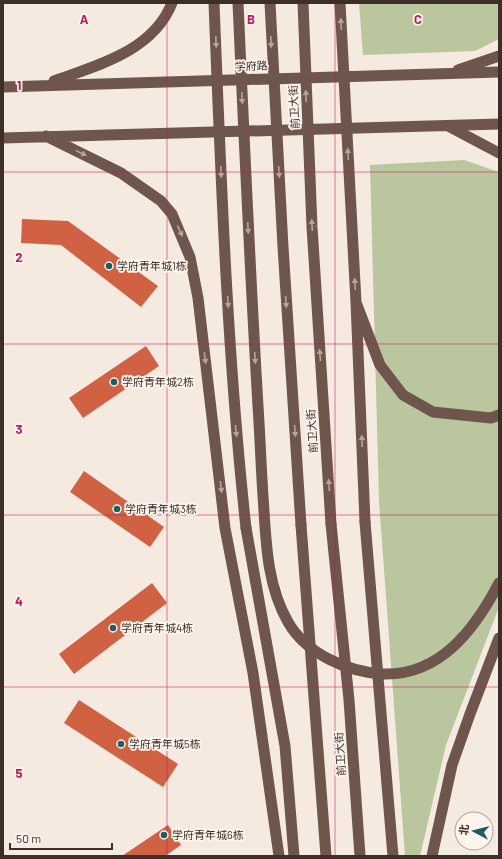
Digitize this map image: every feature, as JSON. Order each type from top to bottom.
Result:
[{"type":"highway","points":[[44,85],[102,64],[122,55],[144,40],[160,25],[172,3]]},
{"type":"highway","points":[[214,3],[227,297],[235,426],[246,528],[285,746],[294,856]]},
{"type":"highway","points":[[238,3],[246,202],[264,518],[270,575],[279,603],[288,624],[300,638],[335,664],[366,672],[386,674],[422,667],[439,659],[453,648],[471,629],[499,583]]},
{"type":"highway","name":"前卫大街","points":[[270,3],[282,240],[301,526],[326,856]]},
{"type":"highway","name":"前卫大街","points":[[303,3],[312,227],[331,524],[349,700],[360,856]]},
{"type":"highway","points":[[340,3],[356,302],[365,522],[393,856]]},
{"type":"highway","points":[[446,74],[499,56]]},
{"type":"highway","name":"学府路","points":[[3,87],[499,72]]},
{"type":"highway","points":[[3,138],[499,124]]},
{"type":"highway","points":[[447,126],[499,153]]},
{"type":"highway","points":[[46,136],[121,173],[161,201],[172,214],[190,257],[198,298],[225,528],[253,673],[279,856]]},
{"type":"highway","points":[[356,302],[380,365],[403,395],[433,412],[491,418],[499,415]]},
{"type":"highway","points":[[432,856],[452,765],[499,638]]},
{"type":"green space","points":[[359,3],[499,3],[499,39],[475,51],[363,55]]},
{"type":"green space","points":[[464,160],[499,172],[499,607],[446,745],[420,856],[405,856],[379,501],[370,165]]},
{"type":"building","name":"学府青年城1栋","points":[[22,219],[68,221],[158,286],[141,307],[61,245],[21,243]]},
{"type":"building","name":"学府青年城2栋","points":[[146,346],[159,366],[83,418],[69,398]]},
{"type":"building","name":"学府青年城3栋","points":[[84,471],[164,527],[150,547],[70,492]]},
{"type":"building","name":"学府青年城4栋","points":[[152,583],[167,603],[74,674],[59,654]]},
{"type":"building","name":"学府青年城5栋","points":[[79,700],[178,764],[163,787],[64,723]]},
{"type":"building","name":"学府青年城6栋","points":[[168,825],[181,845],[165,856],[122,856]]},
{"type":"place","name":"学府青年城1栋","points":[[109,266]]},
{"type":"place","name":"学府青年城2栋","points":[[114,382]]},
{"type":"place","name":"学府青年城3栋","points":[[117,509]]},
{"type":"place","name":"学府青年城4栋","points":[[113,628]]},
{"type":"place","name":"学府青年城5栋","points":[[121,744]]},
{"type":"place","name":"学府青年城6栋","points":[[164,835]]}]
